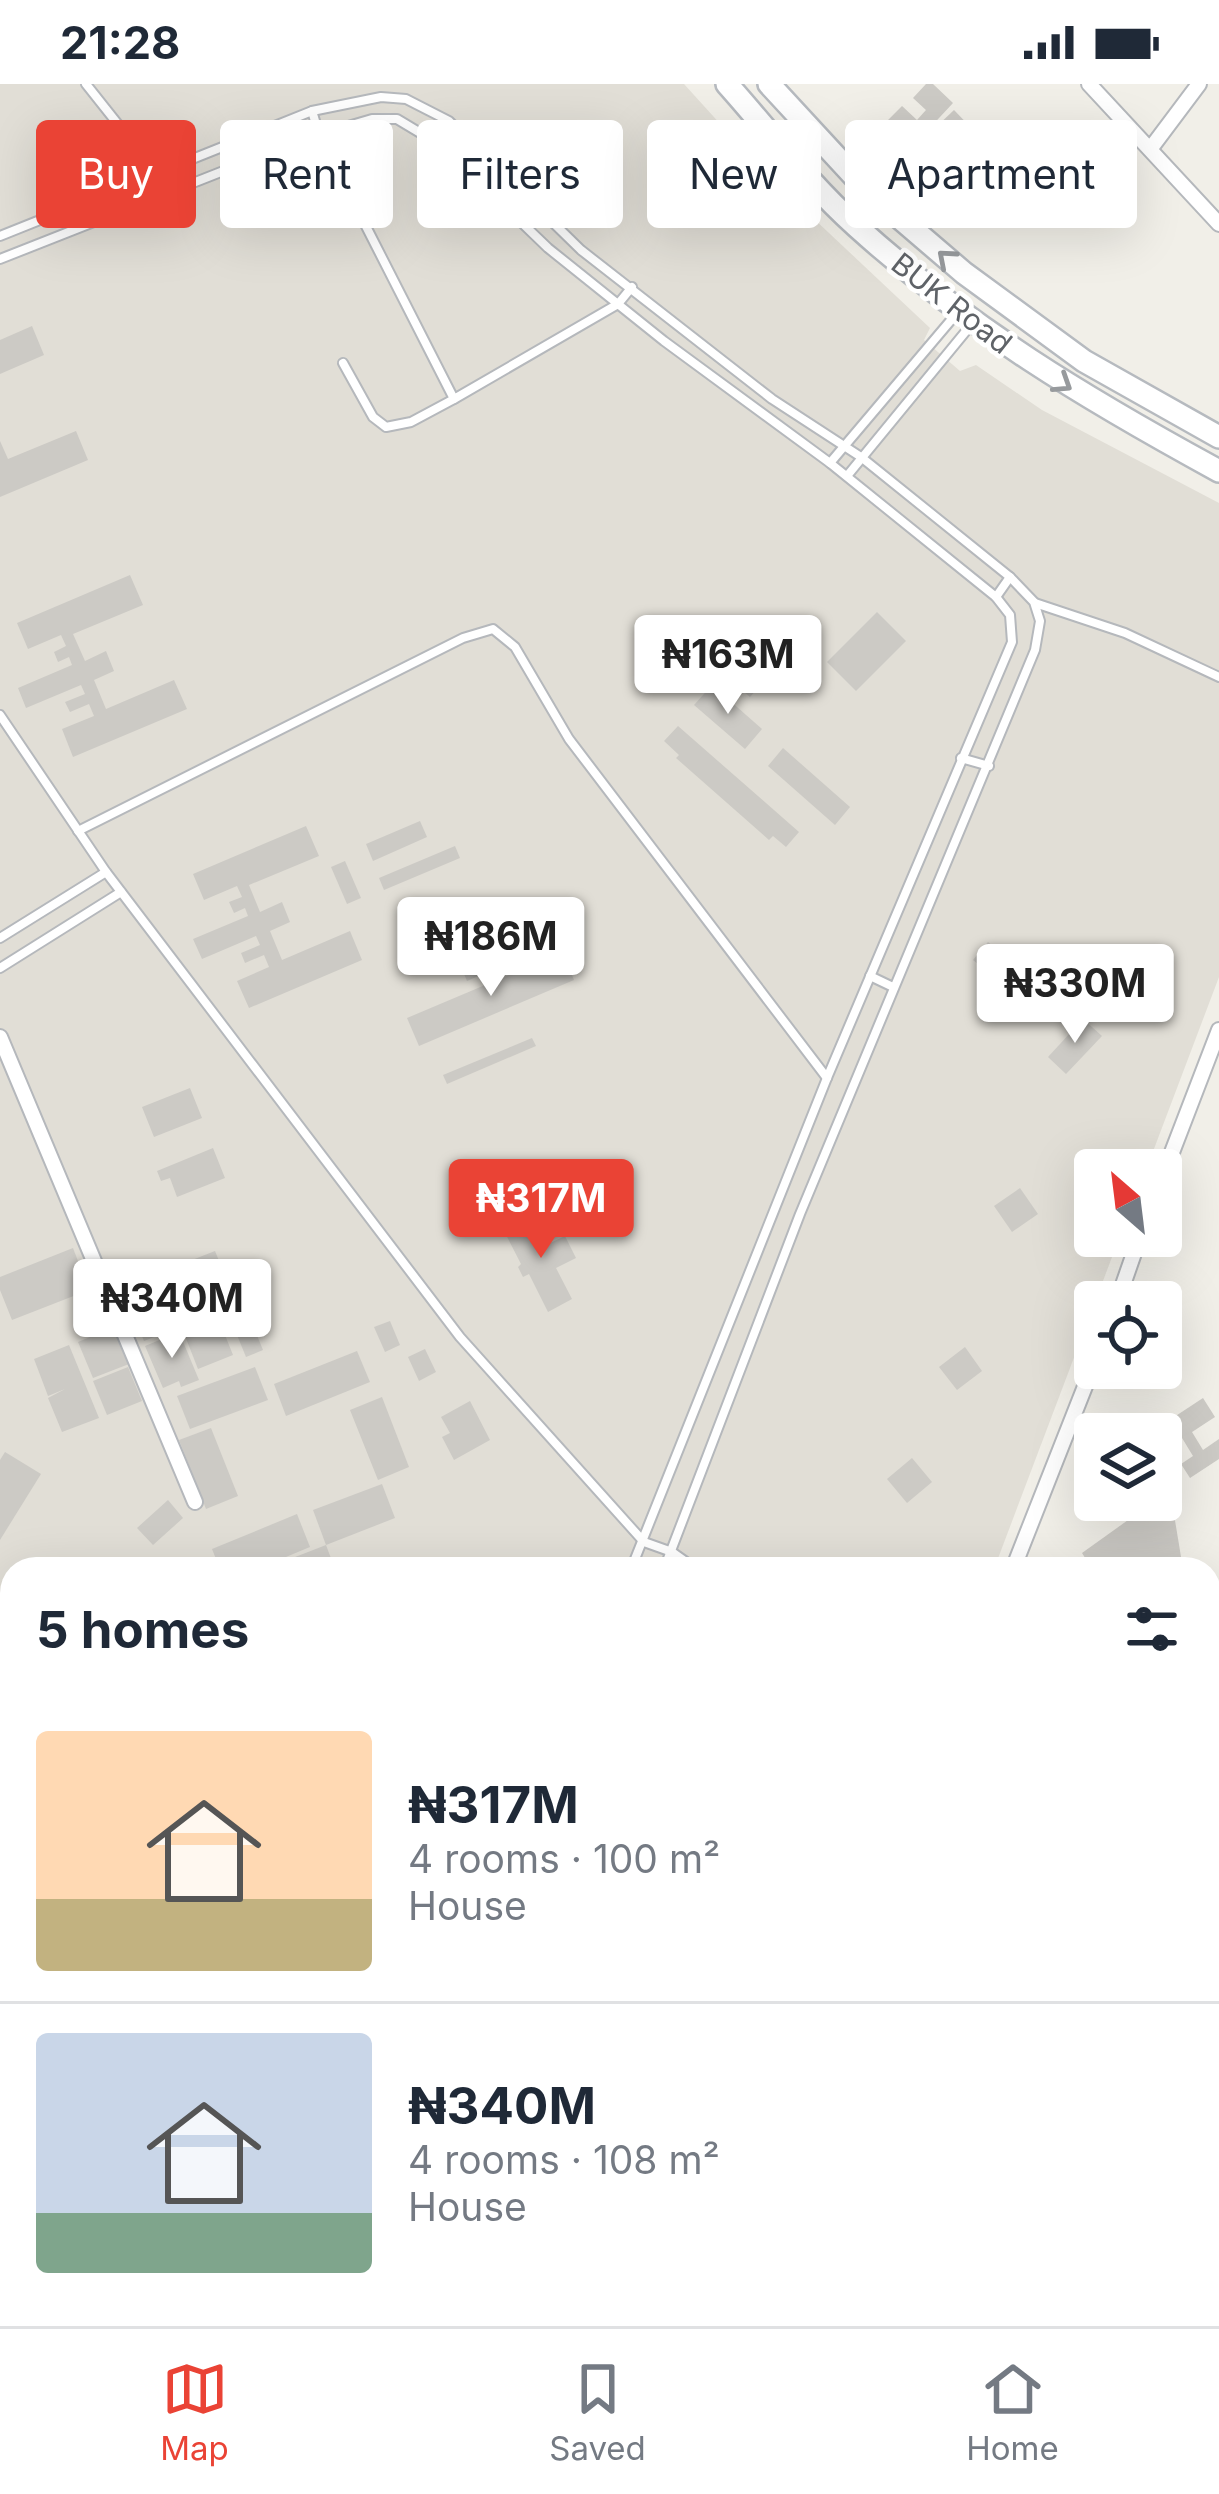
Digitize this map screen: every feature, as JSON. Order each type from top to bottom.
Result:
[{"type":"main road","name":"BUK Road","points":[[727,84],[852,224],[965,318],[1079,394],[1219,471]]},
{"type":"main road","name":"BUK Road","points":[[769,84],[866,189],[964,273],[1084,361],[1219,437]]},
{"type":"street","points":[[1089,84],[1219,224]]},
{"type":"street","points":[[1151,148],[1199,84]]},
{"type":"street","points":[[1173,1149],[1219,1030]]},
{"type":"street","points":[[0,1037],[195,1502]]},
{"type":"street","points":[[1018,1557],[1084,1389]]},
{"type":"lane","points":[[86,84],[116,120]]},
{"type":"lane","points":[[196,158],[312,111],[381,97],[406,99],[449,121],[581,250],[772,400],[861,457],[1010,577],[1034,602],[1040,621],[1034,650],[800,1214],[670,1557]]},
{"type":"lane","points":[[312,111],[315,120]]},
{"type":"lane","points":[[369,120],[397,119],[422,131],[548,248],[847,476],[996,597],[1010,615],[1012,642],[827,1078],[637,1557]]},
{"type":"lane","points":[[0,236],[36,222]]},
{"type":"lane","points":[[0,259],[78,228]]},
{"type":"lane","points":[[368,228],[454,399]]},
{"type":"lane","points":[[343,364],[373,417],[386,427],[411,422],[618,304],[632,287]]},
{"type":"lane","points":[[830,463],[965,318]]},
{"type":"lane","points":[[847,476],[946,360],[965,318]]},
{"type":"lane","points":[[996,597],[1010,577]]},
{"type":"lane","points":[[1034,602],[1125,632],[1219,677]]},
{"type":"lane","points":[[78,831],[452,644],[493,628],[514,646],[569,740],[827,1078]]},
{"type":"lane","points":[[0,715],[106,872],[460,1337],[644,1542],[679,1557]]},
{"type":"lane","points":[[961,758],[988,766]]},
{"type":"lane","points":[[0,938],[106,872]]},
{"type":"lane","points":[[1,966],[122,892]]},
{"type":"lane","points":[[870,976],[893,987]]},
{"type":"shaded area","points":[[0,84],[684,84],[717,120],[647,120],[647,228],[821,225],[930,328],[924,340],[960,371],[976,365],[1042,410],[1219,503],[1219,977],[1154,1149],[1074,1149],[1074,1257],[1112,1257],[1103,1281],[1074,1281],[1074,1358],[999,1557],[0,1557]]},
{"type":"building","points":[[926,84],[933,84],[953,103],[937,120],[917,120],[926,110],[913,98]]},
{"type":"building","points":[[902,106],[917,120],[888,120]]},
{"type":"building","points":[[954,110],[964,120],[944,120]]},
{"type":"building","points":[[32,326],[44,355],[0,374],[0,340]]},
{"type":"building","points":[[76,431],[88,460],[0,497],[0,441],[8,459]]},
{"type":"building","points":[[130,575],[143,605],[73,634],[85,661],[106,651],[114,671],[94,680],[106,709],[174,680],[187,709],[73,757],[62,729],[94,716],[89,704],[70,712],[65,702],[85,694],[81,685],[26,708],[18,688],[72,665],[69,657],[58,662],[54,652],[66,646],[61,635],[28,649],[17,623]]},
{"type":"building","points":[[877,612],[906,641],[856,691],[827,662]]},
{"type":"building","points":[[758,666],[769,676],[750,697],[737,686]]},
{"type":"building","points":[[712,685],[762,729],[745,749],[694,705]]},
{"type":"building","points":[[678,726],[799,832],[786,847],[773,836],[769,840],[676,758],[679,755],[664,741]]},
{"type":"building","points":[[783,748],[850,807],[835,825],[768,766]]},
{"type":"building","points":[[420,821],[427,837],[373,861],[366,844]]},
{"type":"building","points":[[306,826],[319,856],[249,885],[260,912],[282,902],[290,922],[270,931],[282,960],[350,931],[362,960],[249,1008],[237,981],[269,967],[264,955],[245,963],[241,953],[260,945],[256,936],[202,959],[193,939],[248,916],[245,908],[234,913],[229,902],[242,897],[237,886],[204,900],[193,874]]},
{"type":"building","points":[[455,846],[460,858],[384,890],[379,878]]},
{"type":"building","points":[[345,861],[361,898],[347,904],[331,867]]},
{"type":"building","points":[[477,930],[494,969],[467,981],[450,941]]},
{"type":"building","points":[[988,942],[1007,958],[993,976],[973,960]]},
{"type":"building","points":[[563,952],[574,980],[419,1046],[407,1018]]},
{"type":"building","points":[[1083,1019],[1102,1036],[1066,1074],[1048,1057]]},
{"type":"building","points":[[532,1038],[536,1046],[447,1084],[443,1075]]},
{"type":"building","points":[[190,1088],[202,1118],[154,1137],[142,1107]]},
{"type":"building","points":[[213,1148],[225,1178],[177,1197],[170,1178],[161,1181],[157,1171]]},
{"type":"building","points":[[1020,1188],[1038,1214],[1012,1232],[994,1206]]},
{"type":"building","points":[[527,1214],[544,1246],[565,1236],[576,1258],[556,1268],[572,1299],[548,1312],[529,1274],[523,1277],[502,1227]]},
{"type":"building","points":[[73,1248],[89,1290],[12,1320],[0,1277]]},
{"type":"building","points":[[215,1251],[228,1283],[136,1319],[123,1287]]},
{"type":"building","points":[[238,1289],[263,1350],[246,1357],[221,1296]]},
{"type":"building","points":[[211,1300],[233,1355],[198,1369],[176,1313]]},
{"type":"building","points":[[162,1318],[167,1332],[144,1341],[138,1327]]},
{"type":"building","points":[[390,1321],[400,1345],[385,1352],[374,1327]]},
{"type":"building","points":[[114,1327],[129,1364],[93,1378],[78,1342]]},
{"type":"building","points":[[179,1332],[199,1380],[163,1388],[145,1346]]},
{"type":"building","points":[[69,1345],[99,1418],[62,1432],[48,1398],[65,1389],[48,1396],[34,1359]]},
{"type":"building","points":[[965,1347],[982,1371],[957,1390],[939,1367]]},
{"type":"building","points":[[425,1349],[436,1372],[419,1381],[408,1357]]},
{"type":"building","points":[[357,1351],[370,1382],[286,1416],[274,1384]]},
{"type":"building","points":[[128,1367],[142,1401],[107,1415],[93,1381]]},
{"type":"building","points":[[255,1367],[268,1400],[190,1429],[177,1396]]},
{"type":"building","points":[[382,1397],[409,1467],[378,1480],[350,1410]]},
{"type":"building","points":[[1203,1398],[1215,1417],[1192,1432],[1203,1450],[1219,1439],[1219,1459],[1190,1478],[1182,1463],[1193,1456],[1182,1438],[1180,1413]]},
{"type":"building","points":[[470,1401],[490,1440],[454,1460],[442,1437],[450,1433],[441,1417]]},
{"type":"building","points":[[211,1428],[238,1496],[206,1509],[179,1440]]},
{"type":"building","points":[[5,1452],[41,1474],[0,1540],[0,1460]]},
{"type":"building","points":[[912,1458],[932,1482],[907,1503],[887,1479]]},
{"type":"building","points":[[382,1484],[395,1518],[326,1545],[313,1510]]},
{"type":"building","points":[[168,1500],[183,1518],[153,1545],[137,1528]]},
{"type":"building","points":[[297,1514],[310,1547],[286,1557],[215,1557],[212,1549]]},
{"type":"building","points":[[1127,1521],[1175,1521],[1181,1557],[1084,1557],[1082,1553]]},
{"type":"building","points":[[326,1545],[330,1557],[295,1557]]}]
